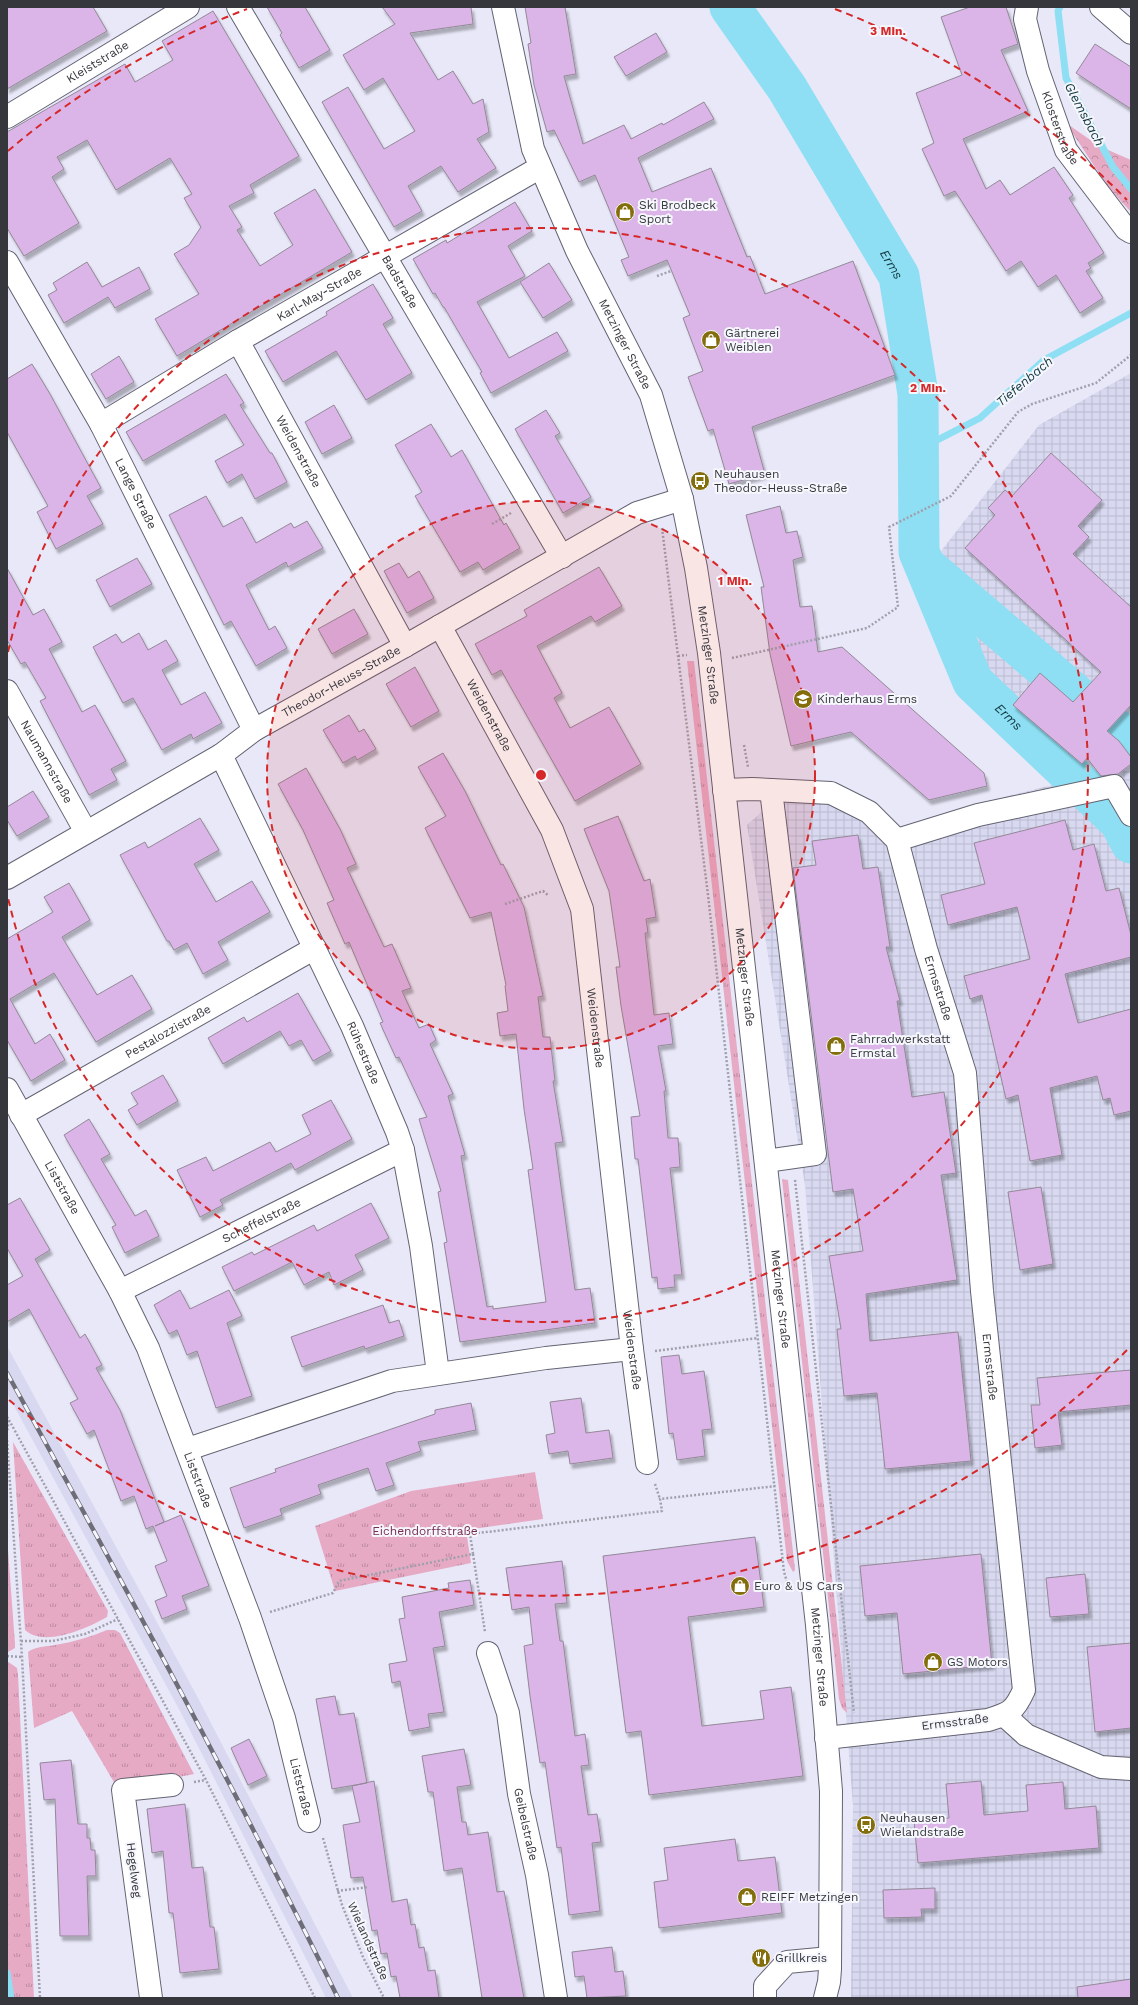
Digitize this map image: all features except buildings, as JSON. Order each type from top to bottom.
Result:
[{"type":"street","name":"Kleiststraße","points":[[7,117],[188,7]]},
{"type":"street","name":"Badstraße","points":[[238,7],[562,557]]},
{"type":"street","name":"Metzinger Straße","points":[[503,7],[533,149],[539,168],[577,251],[651,395],[682,499],[696,568],[710,663],[817,1625],[831,1791],[829,1993]]},
{"type":"street","name":"Klosterstraße","points":[[1027,7],[1025,19],[1038,71],[1066,150],[1126,229],[1131,232]]},
{"type":"street","points":[[1101,7],[1131,33]]},
{"type":"street","name":"Karl-May-Straße","points":[[101,424],[238,341],[539,168]]},
{"type":"street","name":"Lange Straße","points":[[7,262],[101,424],[254,730]]},
{"type":"street","name":"Weidenstraße","points":[[238,341],[405,646]]},
{"type":"street","name":"Theodor-Heuss-Straße","points":[[7,878],[221,755],[254,730],[405,646],[637,513],[682,499]]},
{"type":"street","name":"Weidenstraße","points":[[440,626],[552,830],[582,909],[632,1349],[648,1463]]},
{"type":"street","name":"Naumannstraße","points":[[7,691],[86,832]]},
{"type":"street","name":"Rühestraße","points":[[221,755],[352,1026],[403,1150],[420,1246],[438,1373]]},
{"type":"street","points":[[724,790],[762,789],[831,793],[869,812],[897,840],[978,815],[1114,786],[1131,815]]},
{"type":"street","points":[[762,789],[815,1154],[766,1161]]},
{"type":"street","name":"Ermsstraße","points":[[826,1738],[988,1720],[1004,1715],[1017,1706],[1024,1690],[982,1291],[965,1073],[926,949],[897,840]]},
{"type":"street","name":"Pestalozzistraße","points":[[21,1115],[315,948]]},
{"type":"street","name":"Liststraße","points":[[7,1090],[120,1291],[148,1348],[188,1449],[250,1618],[284,1718],[309,1821]]},
{"type":"street","name":"Scheffelstraße","points":[[120,1291],[403,1150]]},
{"type":"street","points":[[188,1449],[392,1381],[546,1358],[632,1349]]},
{"type":"street","name":"Geibelstraße","points":[[488,1653],[508,1713],[519,1794],[537,1875],[556,1998]]},
{"type":"street","points":[[1004,1715],[1026,1735],[1101,1767],[1131,1768]]},
{"type":"street","name":"Hegelweg","points":[[151,1998],[123,1790],[172,1785]]},
{"type":"street","points":[[765,1998],[765,1986],[787,1962],[830,1958]]},
{"type":"path","points":[[657,276],[671,271]]},
{"type":"path","points":[[710,663],[867,628],[898,607],[889,527],[951,496],[1018,412],[1032,404],[1096,383],[1131,355]]},
{"type":"path","points":[[659,506],[707,888],[776,1486],[784,1572],[790,1593]]},
{"type":"path","points":[[744,743],[762,789]]},
{"type":"path","points":[[505,904],[543,891],[549,896]]},
{"type":"path","points":[[792,1158],[856,1734]]},
{"type":"path","points":[[632,1349],[647,1352],[758,1338]]},
{"type":"path","points":[[7,1432],[8,1418]]},
{"type":"path","points":[[8,1418],[206,1780],[315,1998]]},
{"type":"path","points":[[7,1440],[22,1657],[40,1998]]},
{"type":"path","points":[[488,1653],[470,1534],[662,1511],[660,1499],[776,1486]]},
{"type":"path","points":[[7,1524],[12,1523]]},
{"type":"path","points":[[250,1618],[333,1593],[339,1581],[473,1554]]},
{"type":"path","points":[[21,1641],[60,1640],[85,1634],[118,1619]]},
{"type":"path","points":[[7,1656],[22,1657]]},
{"type":"path","name":"Liststraße","points":[[309,1821],[323,1836],[337,1891]]},
{"type":"path","points":[[337,1891],[368,1887]]},
{"type":"path","name":"Wielandstraße","points":[[337,1891],[363,1957],[384,1998]]},
{"type":"shaded area","points":[[1131,373],[1131,1998],[851,1998],[853,1806],[805,1185],[747,825],[766,808],[799,796],[827,797],[863,817],[879,839],[973,805],[1048,786],[1087,779],[996,699],[938,555],[1039,425]]},
{"type":"shaded area","points":[[7,1346],[197,1696],[353,1998],[326,1998],[179,1709],[7,1393]]},
{"type":"green space","points":[[1066,123],[1099,146],[1131,160],[1131,212],[1108,187]]},
{"type":"green space","points":[[687,661],[694,661],[795,1570],[793,1572],[787,1561]]},
{"type":"green space","points":[[782,1179],[788,1180],[847,1713],[842,1708],[839,1699]]},
{"type":"green space","points":[[13,1442],[108,1611],[107,1617],[78,1631],[54,1637],[43,1637],[33,1635],[25,1630]]},
{"type":"green space","name":"Eichendorffstraße","points":[[535,1472],[543,1519],[466,1530],[471,1563],[335,1591],[315,1526],[411,1491]]},
{"type":"green space","points":[[7,1536],[15,1644],[15,1648],[8,1652]]},
{"type":"green space","points":[[107,1630],[115,1630],[120,1633],[194,1774],[118,1789],[72,1711],[34,1728],[28,1652],[37,1648],[81,1639]]},
{"type":"green space","points":[[7,1661],[17,1668],[18,1675],[34,1998],[7,1998]]},
{"type":"waterway","name":"Erms","points":[[730,7],[787,88],[899,276],[918,394],[919,552],[973,682],[1120,822],[1131,843]]},
{"type":"waterway","name":"Glemsbach","points":[[1060,7],[1058,11],[1066,78],[1113,167],[1131,189]]},
{"type":"waterway","name":"Tiefenbach","points":[[918,450],[980,418],[1044,360],[1131,313]]},
{"type":"waterway","name":"Erms","points":[[930,570],[1131,742]]},
{"type":"waterway","points":[[7,1973],[11,1998]]},
{"type":"railway","points":[[7,1373],[218,1761],[338,1998]]},
{"type":"place","name":"Ski Brodbeck Sport","points":[[625,212]]},
{"type":"place","name":"Gärtnerei Weiblen","points":[[711,340]]},
{"type":"place","name":"Neuhausen Theodor-Heuss-Straße","points":[[700,481]]},
{"type":"place","name":"Kinderhaus Erms","points":[[803,699]]},
{"type":"place","name":"Fahrradwerkstatt Ermstal","points":[[836,1046]]},
{"type":"place","name":"Euro & US Cars","points":[[740,1586]]},
{"type":"place","name":"GS Motors","points":[[933,1662]]},
{"type":"place","name":"Neuhausen Wielandstraße","points":[[866,1825]]},
{"type":"place","name":"REIFF Metzingen","points":[[747,1897]]},
{"type":"place","name":"Grillkreis","points":[[761,1958]]}]
